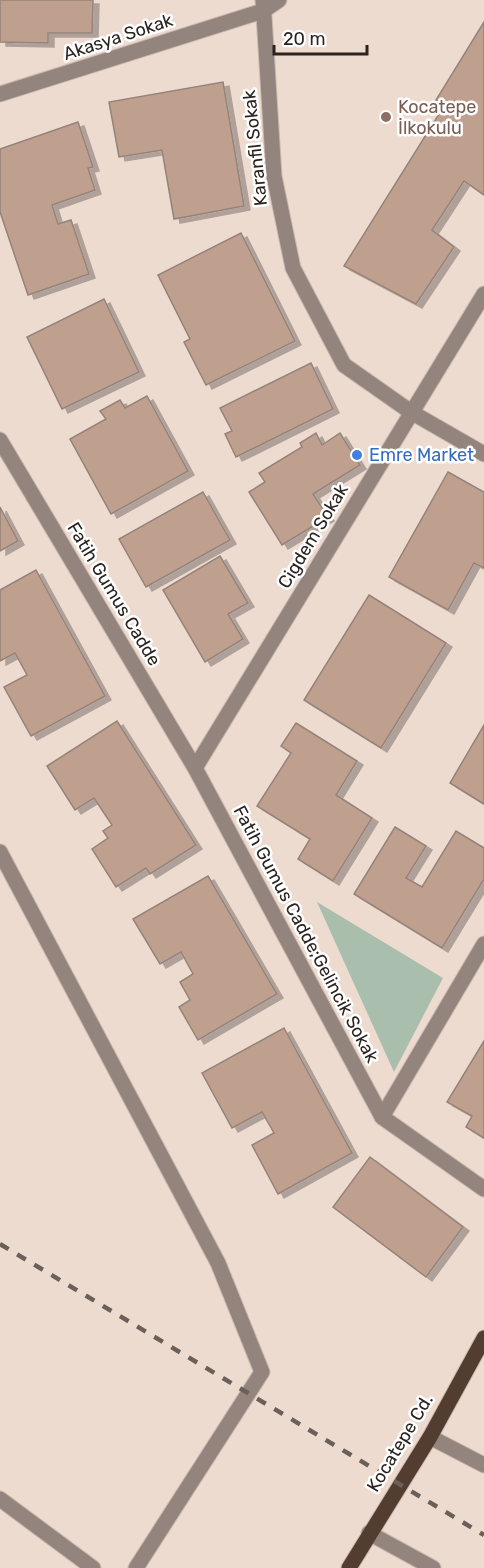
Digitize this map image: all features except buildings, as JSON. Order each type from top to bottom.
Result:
[{"type":"main road","name":"Kocatepe Cd.","points":[[349,1568],[430,1437],[484,1338]]},
{"type":"street","name":"Akasya Sokak","points":[[0,94],[279,0]]},
{"type":"street","name":"Karanfil Sokak","points":[[263,6],[274,176],[293,268],[344,365],[411,412],[484,454]]},
{"type":"street","name":"Cigdem Sokak","points":[[195,768],[484,294]]},
{"type":"street","name":"Fatih Gumus Cadde","points":[[0,440],[195,768]]},
{"type":"street","name":"Fatih Gumus Cadde;Gelincik Sokak","points":[[195,768],[382,1117],[484,1189]]},
{"type":"street","points":[[0,852],[218,1263],[262,1372],[136,1568]]},
{"type":"street","points":[[382,1117],[484,944]]},
{"type":"street","points":[[430,1437],[484,1465]]},
{"type":"street","points":[[0,1499],[93,1568]]},
{"type":"street","points":[[369,1533],[433,1568]]},
{"type":"green space","points":[[317,902],[443,978],[394,1072]]},
{"type":"railway","points":[[0,1244],[484,1535]]},
{"type":"place","name":"Kocatepe İlkokulu","points":[[386,117]]},
{"type":"place","name":"Emre Market","points":[[357,455]]}]
